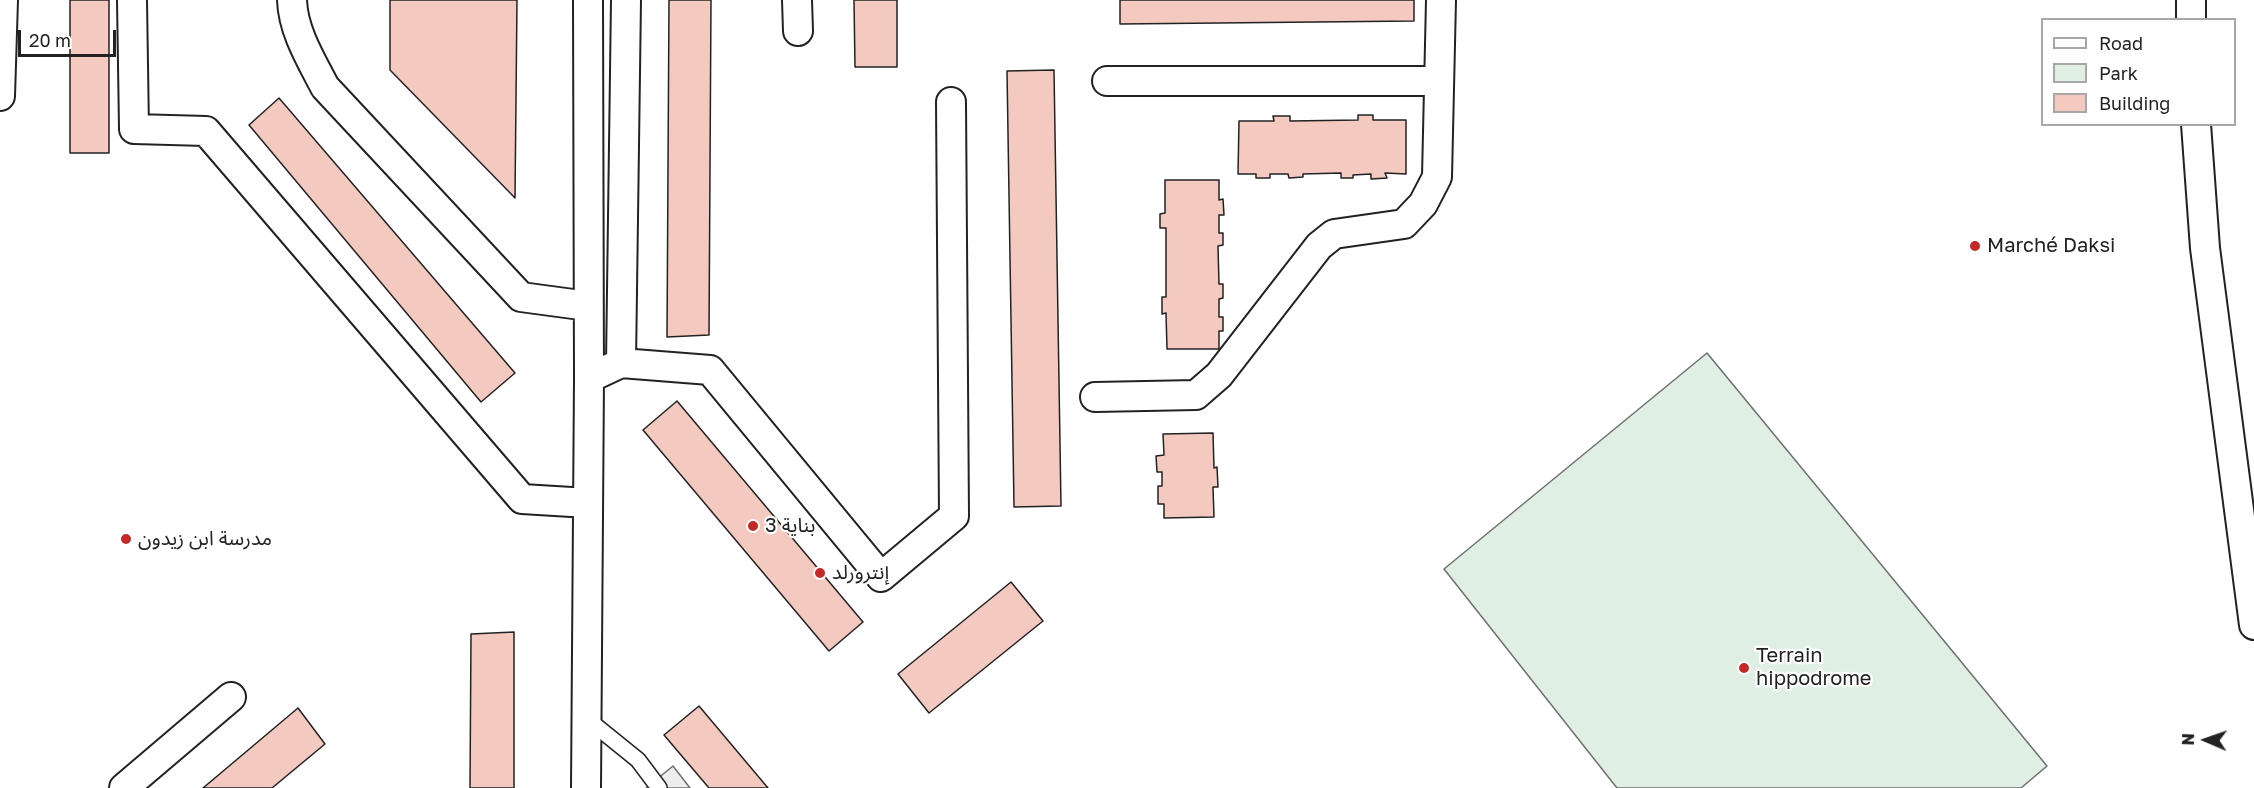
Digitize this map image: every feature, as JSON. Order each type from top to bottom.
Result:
[{"type":"street","points":[[0,96],[3,0]]},
{"type":"street","points":[[132,0],[134,129],[206,131],[522,499],[588,503]]},
{"type":"street","points":[[292,0],[292,9],[303,45],[325,87],[521,297],[588,306]]},
{"type":"street","points":[[586,788],[589,378],[588,0]]},
{"type":"street","points":[[621,363],[626,0]]},
{"type":"street","points":[[797,0],[798,31]]},
{"type":"street","points":[[1095,397],[1197,395],[1219,375],[1318,246],[1334,234],[1404,224],[1423,204],[1437,177],[1441,0]]},
{"type":"street","points":[[2191,0],[2191,18]]},
{"type":"street","points":[[1107,81],[1439,81]]},
{"type":"street","points":[[589,378],[621,363],[710,370],[881,577],[954,516],[951,102]]},
{"type":"street","points":[[2196,126],[2205,248],[2254,625]]},
{"type":"street","points":[[124,788],[231,697]]},
{"type":"lane","points":[[586,718],[638,760],[658,788]]},
{"type":"green space","name":"Terrain hippodrome","points":[[1707,353],[2047,766],[2021,788],[1617,788],[1444,569]]},
{"type":"shaded area","points":[[673,766],[690,788],[646,788]]},
{"type":"building","points":[[70,0],[109,0],[109,153],[70,153]]},
{"type":"building","points":[[390,0],[517,0],[515,198],[390,70]]},
{"type":"building","points":[[669,0],[711,0],[709,335],[667,337]]},
{"type":"building","points":[[854,0],[897,0],[897,67],[855,67]]},
{"type":"building","points":[[1120,0],[1414,0],[1414,21],[1120,24]]},
{"type":"building","points":[[1054,70],[1061,506],[1014,507],[1007,71]]},
{"type":"building","points":[[279,98],[515,373],[481,402],[249,125]]},
{"type":"building","points":[[1358,115],[1373,115],[1373,120],[1406,120],[1406,174],[1385,173],[1387,178],[1371,179],[1371,174],[1341,178],[1341,173],[1303,174],[1303,177],[1289,178],[1288,174],[1270,174],[1270,178],[1256,178],[1256,174],[1238,174],[1239,121],[1274,121],[1273,116],[1290,116],[1290,121],[1358,120]]},
{"type":"building","points":[[1165,180],[1219,180],[1219,200],[1223,199],[1224,215],[1219,215],[1219,233],[1223,233],[1223,245],[1218,246],[1219,284],[1223,284],[1223,298],[1219,299],[1219,317],[1223,317],[1223,331],[1219,331],[1219,349],[1167,349],[1166,313],[1162,314],[1162,297],[1166,297],[1166,228],[1160,228],[1160,214],[1165,213]]},
{"type":"building","name":"بناية 3","points":[[677,401],[863,622],[829,651],[643,430]]},
{"type":"building","points":[[1213,433],[1214,468],[1217,467],[1218,487],[1213,487],[1214,517],[1164,518],[1164,504],[1158,504],[1158,486],[1162,486],[1162,472],[1157,472],[1156,456],[1164,455],[1163,434]]},
{"type":"building","points":[[1011,582],[1043,621],[929,713],[898,674]]},
{"type":"building","points":[[514,632],[514,788],[470,788],[471,634]]},
{"type":"building","points":[[699,706],[768,788],[709,788],[664,735]]},
{"type":"building","points":[[298,708],[325,744],[272,788],[203,788]]},
{"type":"place","name":"Marché Daksi","points":[[1975,246]]},
{"type":"place","name":"بناية 3","points":[[753,526]]},
{"type":"place","name":"مدرسة ابن زيدون","points":[[126,539]]},
{"type":"place","name":"إنترورلد","points":[[820,573]]},
{"type":"place","name":"Terrain hippodrome","points":[[1744,668]]}]
